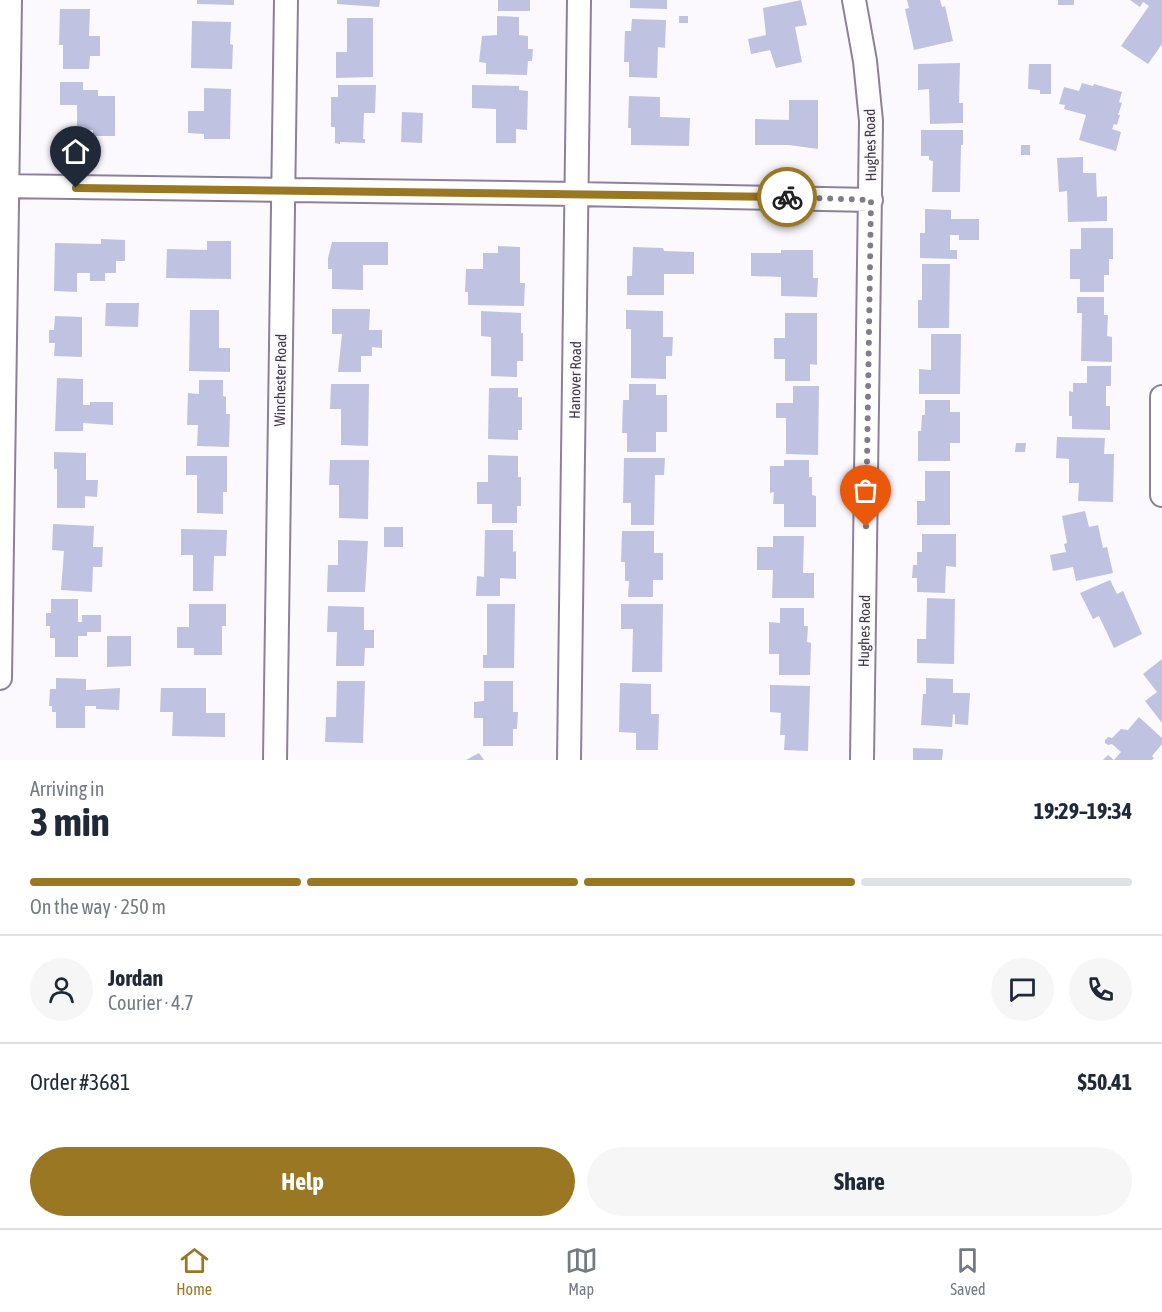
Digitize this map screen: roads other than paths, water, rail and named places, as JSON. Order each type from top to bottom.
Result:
[{"type":"street","points":[[0,678],[4,186],[10,0]]},
{"type":"street","name":"Winchester Road","points":[[275,760],[286,0]]},
{"type":"street","name":"Hanover Road","points":[[569,760],[579,0]]},
{"type":"street","name":"Hughes Road","points":[[854,0],[866,61],[871,121],[862,760]]},
{"type":"street","points":[[4,186],[871,200]]},
{"type":"street","points":[[1162,397],[1162,495]]}]
